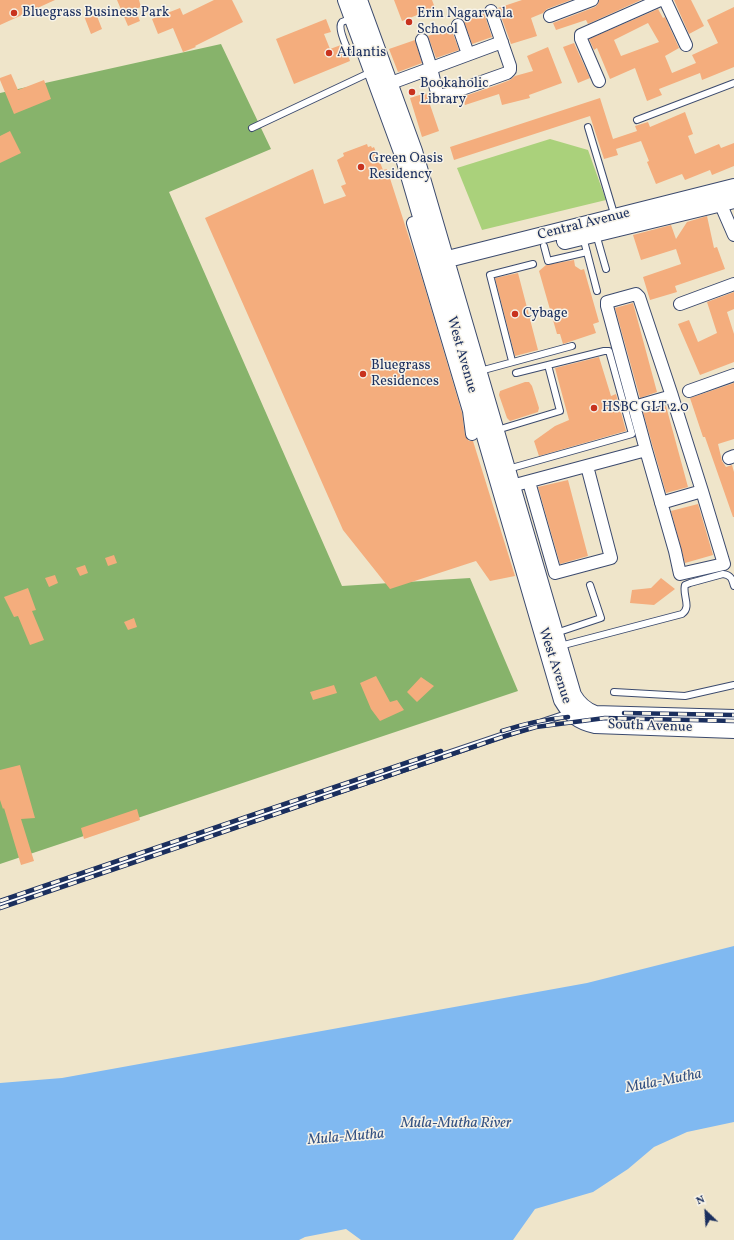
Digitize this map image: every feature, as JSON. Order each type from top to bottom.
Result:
[{"type":"main road","name":"West Avenue","points":[[356,0],[353,18],[373,71],[384,85]]},
{"type":"main road","name":"West Avenue","points":[[356,0],[384,85],[403,155],[478,371],[496,431],[507,470],[506,488],[560,692],[566,707],[575,708],[557,640],[506,488],[439,295],[441,266]]},
{"type":"main road","name":"Central Avenue","points":[[441,266],[723,199],[734,187]]},
{"type":"main road","name":"Central Avenue","points":[[441,266],[544,246],[588,241],[617,223]]},
{"type":"main road","name":"South Avenue","points":[[734,718],[595,714],[585,709],[575,708],[576,718],[595,726],[734,730]]},
{"type":"street","points":[[550,16],[592,0]]},
{"type":"street","points":[[599,81],[581,36],[660,0]]},
{"type":"street","points":[[665,0],[686,45]]},
{"type":"street","points":[[422,40],[437,94],[445,95],[507,73],[510,70],[510,66],[491,11]]},
{"type":"street","points":[[458,25],[468,54]]},
{"type":"street","points":[[384,85],[502,42]]},
{"type":"street","points":[[723,199],[734,235]]},
{"type":"street","points":[[413,223],[439,295],[470,411],[472,434]]},
{"type":"street","points":[[680,304],[734,284]]},
{"type":"street","points":[[636,294],[639,297],[672,396],[724,564],[680,574],[675,551],[660,503],[634,407],[607,306],[608,302],[636,294]]},
{"type":"street","points":[[688,392],[734,375]]},
{"type":"street","points":[[634,407],[672,396]]},
{"type":"street","points":[[506,488],[646,450]]},
{"type":"street","points":[[530,482],[555,574],[611,558],[587,466]]},
{"type":"street","points":[[660,503],[702,491]]},
{"type":"lane","points":[[348,51],[340,30],[342,22],[353,18]]},
{"type":"lane","points":[[252,128],[373,71]]},
{"type":"lane","points":[[637,120],[734,82]]},
{"type":"lane","points":[[588,127],[617,223]]},
{"type":"lane","points":[[588,241],[606,269]]},
{"type":"lane","points":[[588,241],[597,291]]},
{"type":"lane","points":[[512,361],[490,276],[533,264]]},
{"type":"lane","points":[[478,371],[572,346]]},
{"type":"lane","points":[[507,470],[632,434],[609,351],[516,373]]},
{"type":"lane","points":[[496,431],[560,411],[548,365]]},
{"type":"lane","points":[[557,640],[682,614],[686,611],[687,607],[683,590],[685,585],[690,583],[723,574],[728,575],[732,579],[734,586]]},
{"type":"lane","points":[[557,640],[601,618],[590,584]]},
{"type":"lane","points":[[614,692],[685,696],[734,685]]},
{"type":"lane","points":[[0,905],[575,708]]},
{"type":"green space","points":[[221,44],[271,149],[169,192],[342,586],[470,578],[518,691],[0,864],[0,93]]},
{"type":"green space","points":[[550,139],[588,150],[606,200],[482,230],[457,168]]},
{"type":"water","name":"Mula-Mutha River","points":[[734,946],[734,1122],[687,1132],[654,1147],[628,1169],[593,1192],[535,1209],[513,1240],[361,1240],[346,1229],[305,1237],[299,1240],[0,1240],[0,1083],[62,1078],[587,983]]},
{"type":"building","name":"Bluegrass Business Park","points":[[0,0],[55,0],[0,25]]},
{"type":"building","points":[[117,0],[139,0],[141,7],[135,9],[140,21],[128,26]]},
{"type":"building","points":[[214,0],[232,0],[243,22],[195,46],[196,47],[183,52],[173,28],[158,34],[152,19],[180,8],[183,15]]},
{"type":"building","points":[[394,0],[432,0],[435,8],[402,21]]},
{"type":"building","points":[[522,0],[571,0],[547,9],[543,13],[531,18],[537,36],[511,44],[498,8]]},
{"type":"building","points":[[599,0],[641,0],[588,24],[586,20],[556,30],[553,23],[595,7]]},
{"type":"building","points":[[674,0],[691,0],[704,26],[689,34]]},
{"type":"building","points":[[734,7],[734,67],[702,80],[700,73],[659,89],[662,95],[647,101],[635,68],[610,79],[597,48],[594,50],[589,39],[658,9],[663,18],[665,17],[679,48],[665,56],[672,73],[696,63],[692,55],[718,43],[707,20]],"holes":[[[648,23],[659,42],[621,56],[614,40]]]},
{"type":"building","points":[[95,11],[102,29],[91,34],[84,16]]},
{"type":"building","points":[[484,13],[492,37],[472,44],[463,19]]},
{"type":"building","name":"Atlantis","points":[[326,19],[331,32],[324,34],[330,49],[341,45],[344,53],[348,55],[350,61],[294,84],[276,39]]},
{"type":"building","points":[[451,28],[459,50],[436,58],[428,36]]},
{"type":"building","points":[[415,40],[422,63],[398,72],[389,49]]},
{"type":"building","points":[[574,43],[590,78],[578,83],[563,47]]},
{"type":"building","points":[[548,47],[562,83],[529,95],[530,98],[502,105],[499,94],[465,105],[462,97],[510,80],[515,76],[533,71],[527,56]]},
{"type":"building","points":[[11,74],[18,90],[44,80],[51,99],[14,114],[0,80],[0,78]]},
{"type":"building","points":[[426,93],[439,131],[422,137],[410,98]]},
{"type":"building","points":[[600,98],[613,139],[637,131],[635,126],[648,122],[650,127],[685,112],[693,134],[688,136],[695,154],[719,144],[721,148],[734,143],[734,166],[712,175],[710,170],[685,180],[682,174],[656,184],[647,162],[649,161],[641,141],[616,149],[618,155],[604,159],[590,116],[454,160],[450,147]]},
{"type":"building","points":[[10,131],[21,153],[0,163],[0,136]]},
{"type":"building","name":"Bluegrass Residences","points":[[367,144],[368,147],[374,147],[383,170],[387,169],[421,275],[462,413],[465,435],[469,441],[473,441],[515,576],[490,581],[476,561],[390,589],[343,530],[205,218],[313,169],[324,204],[346,196],[341,186],[346,184],[337,160],[344,156],[343,153]]},
{"type":"building","points":[[707,216],[714,248],[717,247],[725,269],[675,286],[677,292],[650,300],[643,277],[681,264],[676,249],[641,260],[633,235],[671,225],[676,239],[687,222]]},
{"type":"building","points":[[574,260],[575,266],[581,270],[584,269],[599,322],[593,324],[596,333],[563,344],[560,334],[557,334],[539,271],[546,265]]},
{"type":"building","name":"Cybage","points":[[518,273],[538,350],[515,356],[495,278]]},
{"type":"building","points":[[734,292],[734,309],[727,312],[734,334],[734,362],[700,375],[678,324],[689,320],[698,342],[717,333],[707,302]]},
{"type":"building","points":[[633,303],[657,392],[640,398],[615,308]]},
{"type":"building","name":"HSBC GLT 2.0","points":[[599,357],[611,396],[616,394],[626,431],[539,456],[534,441],[555,426],[569,420],[555,368]]},
{"type":"building","points":[[529,382],[532,386],[539,408],[538,412],[510,421],[507,418],[499,395],[500,391]]},
{"type":"building","points":[[734,383],[734,439],[718,444],[722,461],[726,467],[732,465],[734,472],[733,517],[690,398]]},
{"type":"building","points":[[666,406],[688,487],[666,493],[643,412]]},
{"type":"building","points":[[568,480],[588,556],[560,564],[538,487]]},
{"type":"building","points":[[698,504],[713,555],[685,563],[671,511]]},
{"type":"building","points":[[114,555],[117,563],[108,566],[105,558]]},
{"type":"building","points":[[85,565],[88,573],[80,576],[76,568]]},
{"type":"building","points":[[55,575],[58,583],[49,587],[45,578]]},
{"type":"building","points":[[661,578],[675,589],[654,605],[630,603],[632,590],[651,588]]},
{"type":"building","points":[[28,588],[36,610],[32,611],[44,640],[30,645],[18,616],[14,617],[4,597]]},
{"type":"building","points":[[134,618],[137,627],[128,630],[124,622]]},
{"type":"building","points":[[376,676],[390,702],[397,700],[404,710],[380,721],[371,709],[360,683]]},
{"type":"building","points":[[421,677],[434,686],[417,702],[407,692]]},
{"type":"building","points":[[334,685],[337,693],[313,700],[310,692]]},
{"type":"building","points":[[20,765],[35,818],[21,819],[34,861],[21,865],[4,808],[3,809],[0,800],[0,770]]},
{"type":"building","points":[[137,809],[140,820],[84,839],[81,828]]},
{"type":"railway","points":[[624,713],[734,715]]},
{"type":"railway","points":[[502,731],[535,722],[568,717]]},
{"type":"railway","points":[[0,908],[505,736],[536,727],[605,718],[734,721]]},
{"type":"railway","points":[[0,901],[441,751]]},
{"type":"place","name":"Bluegrass Business Park","points":[[14,13]]},
{"type":"place","name":"Erin Nagarwala School","points":[[409,22]]},
{"type":"place","name":"Atlantis","points":[[329,53]]},
{"type":"place","name":"Bookaholic Library","points":[[412,92]]},
{"type":"place","name":"Green Oasis Residency","points":[[361,167]]},
{"type":"place","name":"Cybage","points":[[515,314]]},
{"type":"place","name":"Bluegrass Residences","points":[[363,374]]},
{"type":"place","name":"HSBC GLT 2.0","points":[[594,408]]},
{"type":"water label","name":"Mula-Mutha","points":[[664,1082]]},
{"type":"water label","name":"Mula-Mutha","points":[[346,1138]]}]
